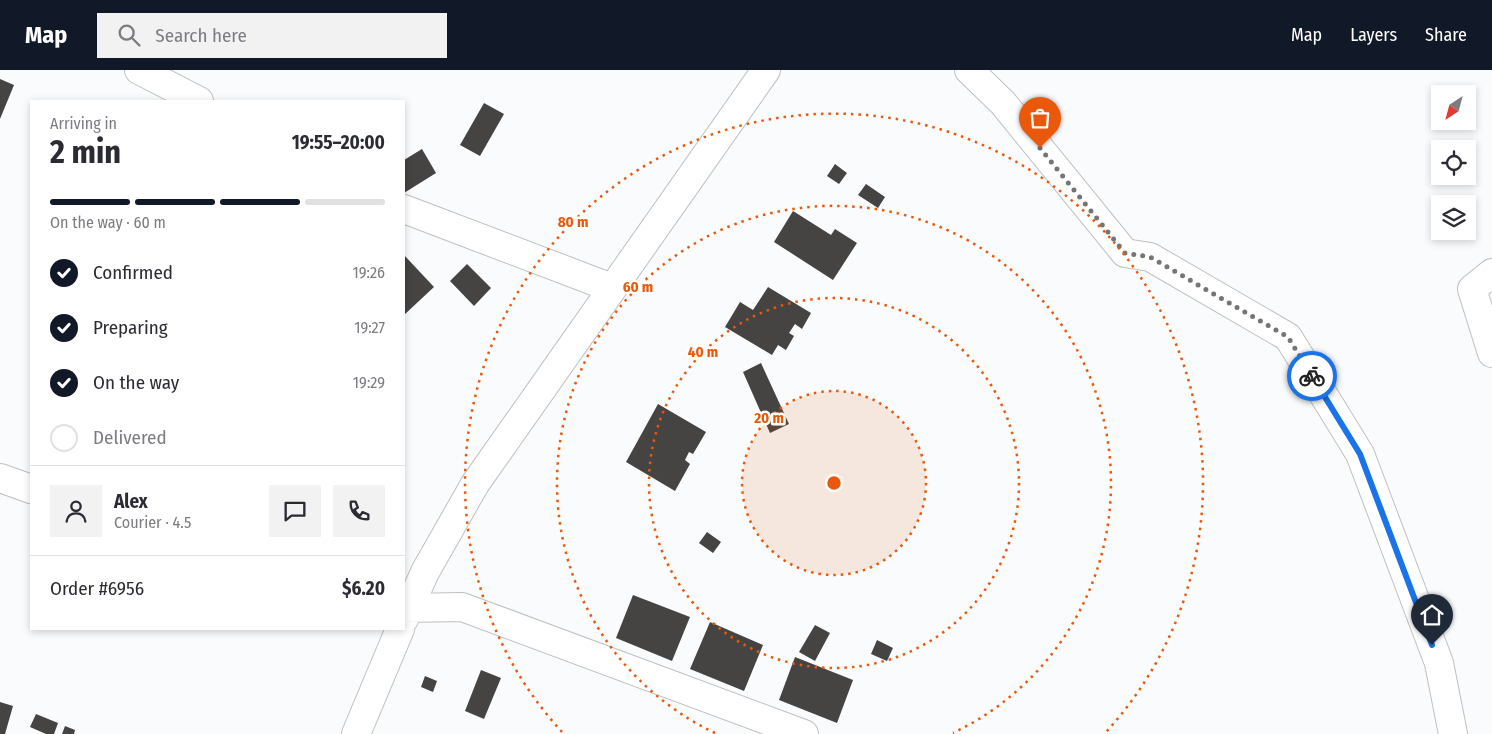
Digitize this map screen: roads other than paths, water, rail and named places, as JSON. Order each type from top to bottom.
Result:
[{"type":"street","points":[[139,70],[197,100]]},
{"type":"street","points":[[405,614],[425,572],[475,484],[766,70]]},
{"type":"street","points":[[969,70],[1003,103],[1125,253],[1150,257],[1288,337],[1360,454],[1439,663],[1453,734]]},
{"type":"street","points":[[405,209],[612,288]]},
{"type":"street","points":[[1492,273],[1472,289],[1492,353]]},
{"type":"street","points":[[0,478],[30,489]]},
{"type":"street","points":[[405,616],[462,607],[804,734]]},
{"type":"street","points":[[356,734],[398,630]]}]
